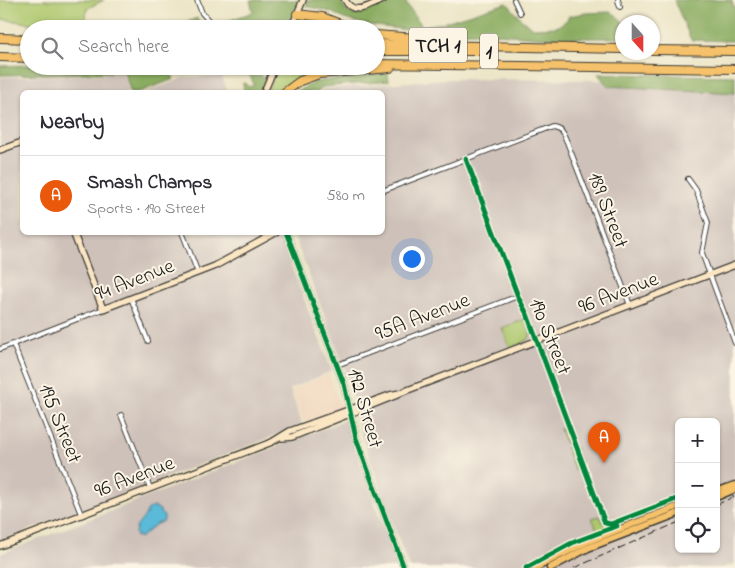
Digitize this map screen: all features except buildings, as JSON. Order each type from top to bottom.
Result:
[{"type":"highway","points":[[297,14],[322,17],[330,20]]},
{"type":"highway","points":[[385,36],[479,42],[500,46]]},
{"type":"highway","points":[[0,38],[20,39]]},
{"type":"highway","name":"TCH 1","points":[[385,44],[615,49]]},
{"type":"highway","name":"1","points":[[385,51],[602,49]]},
{"type":"highway","points":[[660,50],[735,51]]},
{"type":"highway","points":[[0,57],[20,57]]},
{"type":"highway","points":[[385,61],[417,64]]},
{"type":"highway","name":"TCH 1","points":[[385,64],[735,69]]},
{"type":"highway","points":[[385,68],[435,64]]},
{"type":"highway","points":[[287,90],[300,81],[316,75]]},
{"type":"main road","points":[[295,20],[303,0]]},
{"type":"main road","points":[[345,0],[352,9],[361,8],[383,0]]},
{"type":"main road","points":[[265,90],[272,75]]},
{"type":"main road","points":[[0,150],[20,143]]},
{"type":"main road","points":[[74,235],[103,309]]},
{"type":"main road","name":"94 Avenue","points":[[103,309],[198,273],[272,235]]},
{"type":"main road","name":"192 Street","points":[[287,235],[344,384],[356,438],[404,567]]},
{"type":"main road","name":"96 Avenue","points":[[0,546],[280,438],[290,431],[351,412],[390,395],[400,393],[735,265]]},
{"type":"main road","points":[[720,491],[735,485]]},
{"type":"main road","points":[[720,496],[735,489]]},
{"type":"main road","points":[[535,568],[584,543],[675,508]]},
{"type":"main road","points":[[550,568],[588,548],[675,514]]},
{"type":"street","points":[[197,0],[202,13],[208,20]]},
{"type":"street","points":[[514,0],[520,13]]},
{"type":"street","points":[[618,0],[620,7]]},
{"type":"street","name":"189 Street","points":[[466,159],[552,126],[558,127],[565,136],[630,305]]},
{"type":"street","points":[[385,190],[466,159]]},
{"type":"street","name":"190 Street","points":[[466,159],[607,524],[675,500]]},
{"type":"street","points":[[688,179],[696,190],[708,223],[702,250],[735,343]]},
{"type":"street","points":[[183,235],[198,273]]},
{"type":"street","name":"95A Avenue","points":[[337,365],[518,296]]},
{"type":"street","points":[[131,298],[148,341]]},
{"type":"street","name":"94 Avenue","points":[[0,349],[103,309]]},
{"type":"street","name":"195 Street","points":[[13,344],[81,514]]},
{"type":"street","points":[[121,415],[150,488]]},
{"type":"shaded area","points":[[123,75],[129,90],[20,90],[20,235],[279,235],[332,371],[290,389],[302,424],[0,541],[0,77]]},
{"type":"shaded area","points":[[186,77],[222,77],[227,90],[150,90]]},
{"type":"shaded area","points":[[448,79],[735,81],[735,563],[722,568],[411,568],[405,557],[362,436],[350,382],[294,235],[385,235],[385,90],[322,90]]},
{"type":"shaded area","points":[[329,374],[341,410],[304,423],[292,390]]},
{"type":"shaded area","points":[[345,420],[397,566],[393,568],[0,568],[0,554]]},
{"type":"green space","points":[[0,0],[104,0],[88,8],[85,20],[20,20],[20,22],[0,19]]},
{"type":"green space","points":[[250,0],[299,0],[290,20],[230,20],[253,12]]},
{"type":"green space","points":[[307,0],[340,0],[345,9],[353,15],[396,0],[404,0],[422,26],[442,23],[507,3],[523,21],[533,28],[557,27],[567,20],[569,16],[612,12],[615,15],[615,38],[549,38],[472,32],[430,33],[385,27],[385,20],[348,20],[331,12],[306,6]]},
{"type":"green space","points":[[674,0],[731,0],[735,9],[735,41],[691,40]]},
{"type":"green space","points":[[20,65],[20,75],[0,75],[0,66]]},
{"type":"green space","points":[[388,73],[389,81],[322,87],[320,90],[300,90],[315,82],[385,75]]},
{"type":"green space","points":[[598,74],[735,76],[735,93],[608,86]]},
{"type":"green space","points":[[125,75],[172,75],[174,79],[144,90],[130,90]]},
{"type":"green space","points":[[250,75],[261,75],[265,80],[261,90],[244,90],[244,82],[249,87],[254,85]]},
{"type":"green space","points":[[274,75],[322,75],[287,90],[268,90]]},
{"type":"green space","points":[[526,319],[530,336],[526,341],[510,348],[502,328]]},
{"type":"green space","points":[[567,427],[571,437],[565,443],[560,429]]},
{"type":"green space","points":[[572,446],[575,448],[581,465],[575,470],[566,448]]},
{"type":"green space","points":[[600,516],[604,524],[611,527],[598,532],[592,518]]},
{"type":"water","points":[[155,507],[164,516],[164,521],[155,525],[140,538],[139,536],[136,537],[135,531],[137,526],[148,509]]},
{"type":"railway","points":[[720,503],[735,496]]},
{"type":"railway","points":[[574,568],[675,524]]},
{"type":"cycle path","points":[[466,159],[519,299],[527,314],[605,523],[611,524],[675,500]]},
{"type":"cycle path","points":[[287,235],[344,384],[356,438],[404,568]]},
{"type":"cycle path","points":[[526,568],[572,543],[617,526]]},
{"type":"place","name":"Smash Champs","points":[[604,463]]}]
